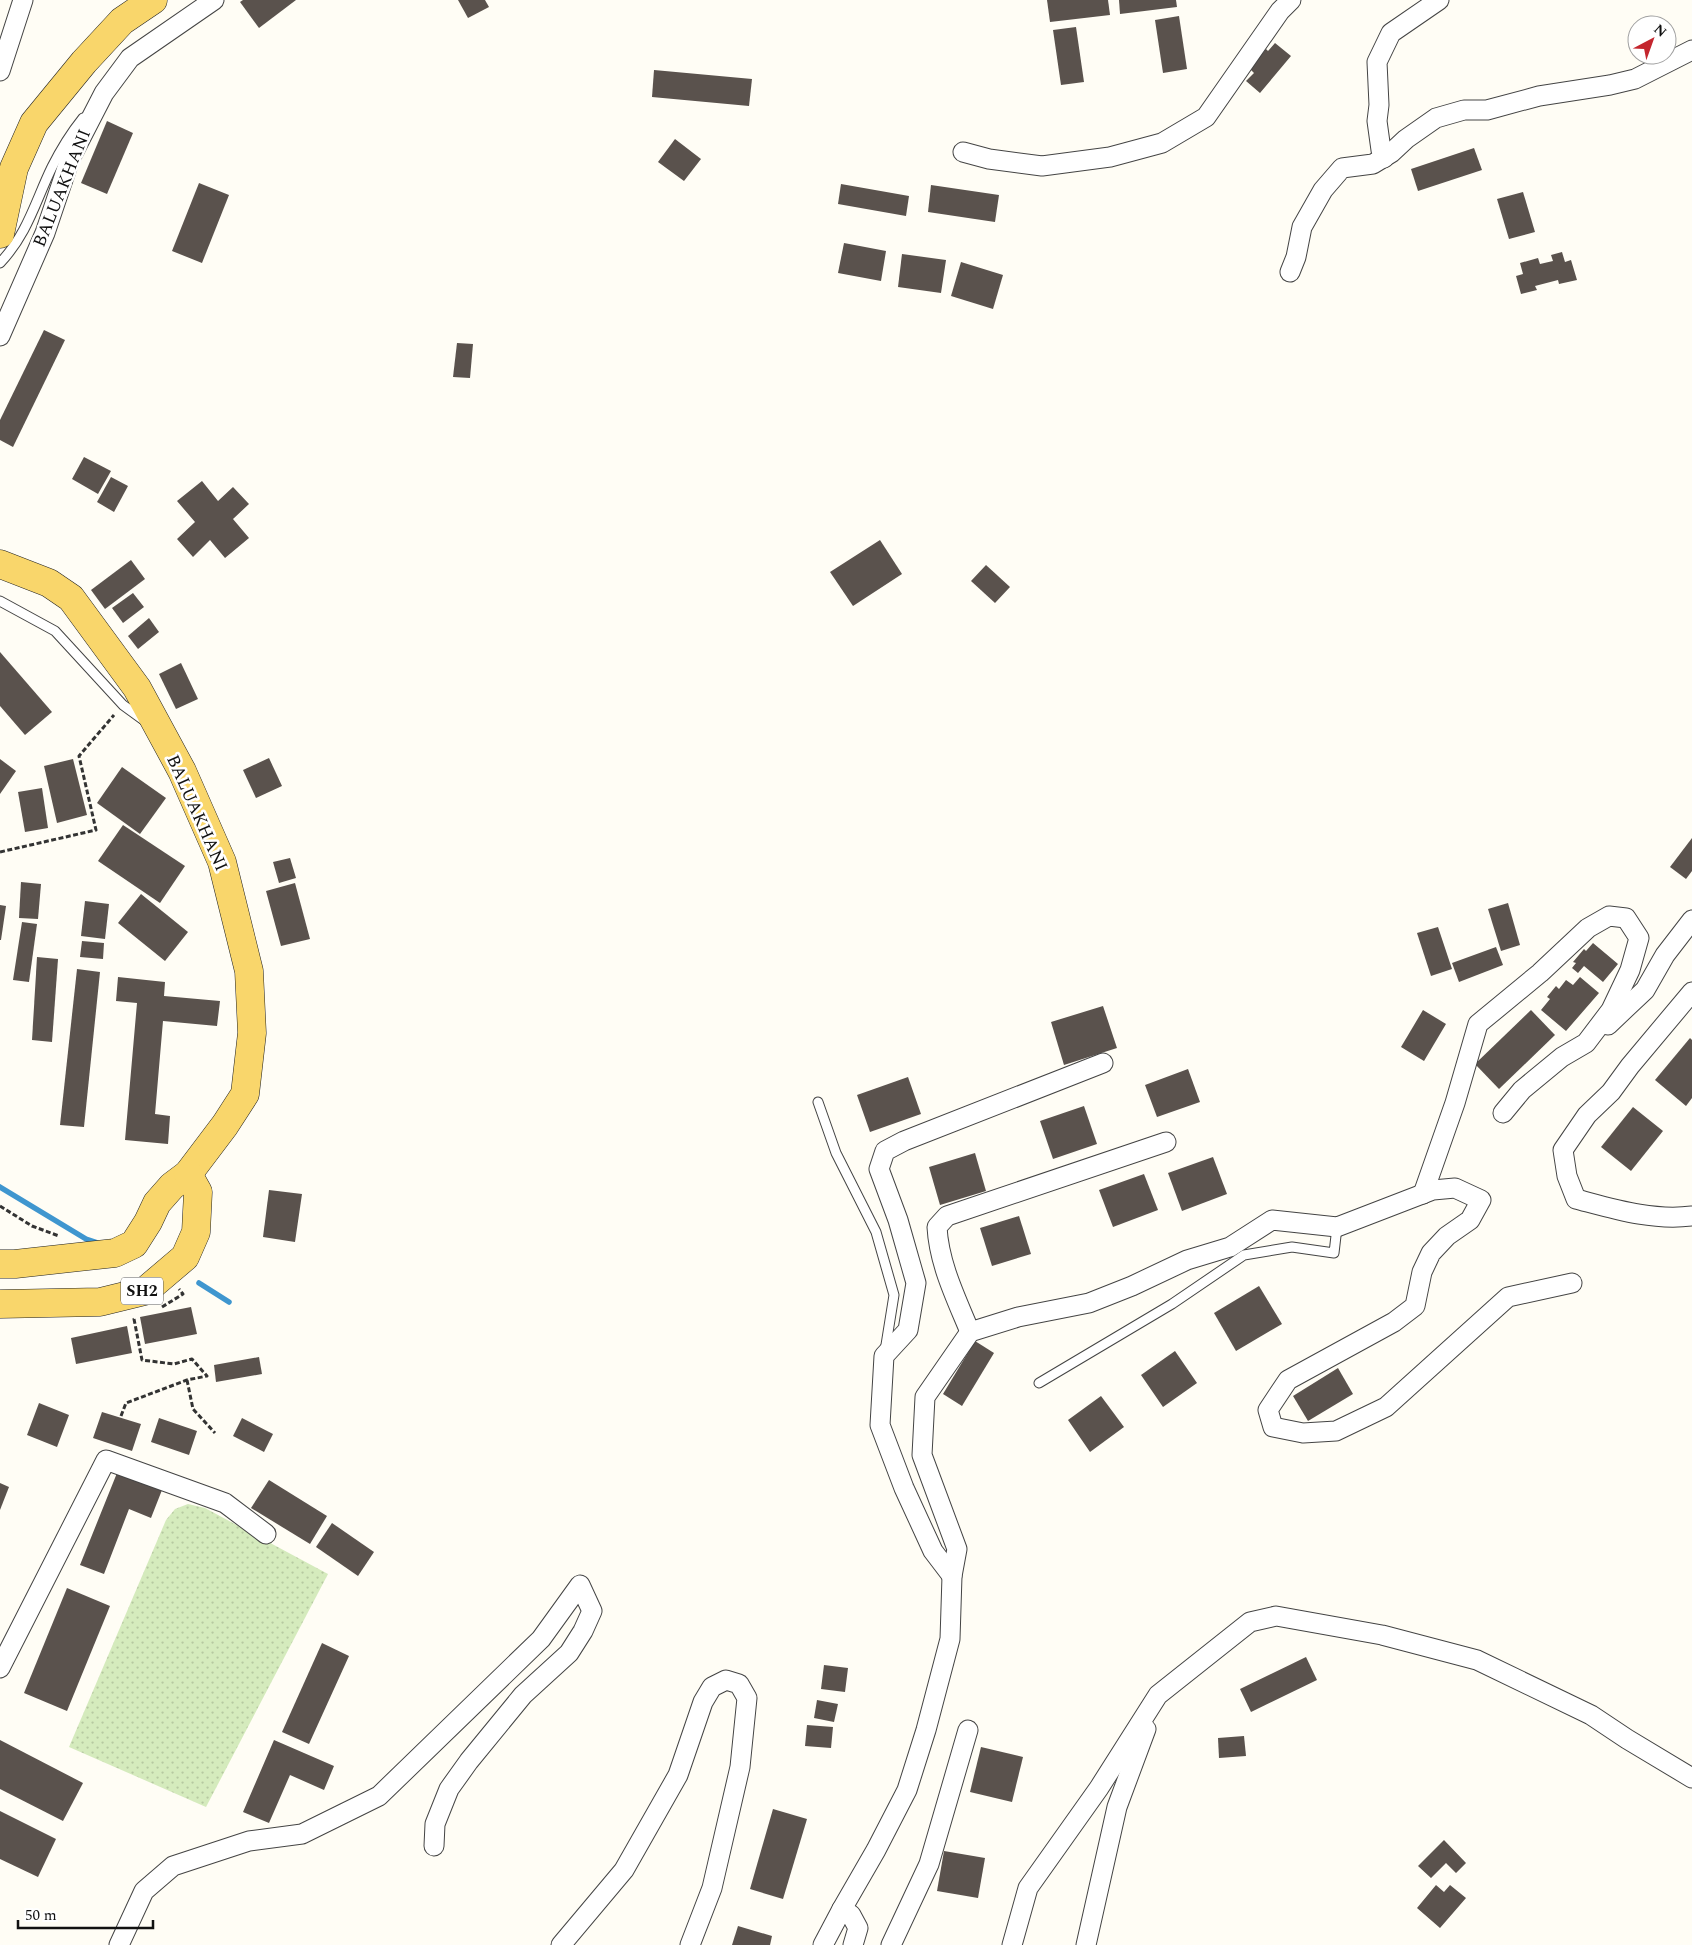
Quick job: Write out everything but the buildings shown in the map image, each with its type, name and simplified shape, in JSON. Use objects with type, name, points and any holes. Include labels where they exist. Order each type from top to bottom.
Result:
[{"type":"main road","points":[[0,234],[14,168],[34,124],[84,62],[122,21],[153,0]]},
{"type":"main road","name":"BALUAKHANI","points":[[0,564],[49,583],[71,598],[136,688],[182,771],[222,862],[249,971],[252,1033],[245,1094],[225,1125],[188,1174],[172,1186],[157,1203],[134,1244],[115,1254],[0,1264]]},
{"type":"main road","name":"SH2","points":[[0,1304],[100,1302],[145,1291],[185,1257],[196,1232],[198,1192],[188,1174]]},
{"type":"street","points":[[0,72],[23,0]]},
{"type":"street","name":"BALUAKHANI","points":[[0,336],[45,233],[70,159],[104,92],[130,58],[214,0]]},
{"type":"street","points":[[963,152],[989,159],[1042,166],[1110,157],[1162,143],[1206,117],[1280,11],[1291,0]]},
{"type":"street","points":[[1384,158],[1377,121],[1379,105],[1377,62],[1391,33],[1440,0]]},
{"type":"street","points":[[1290,272],[1296,257],[1302,227],[1323,190],[1342,168],[1374,164],[1436,118],[1464,110],[1487,110],[1539,96],[1610,85],[1635,79],[1692,50]]},
{"type":"street","points":[[1423,1194],[1455,1103],[1478,1024],[1540,973],[1588,928],[1610,916],[1626,918],[1639,938],[1630,970],[1612,1010],[1586,1043]]},
{"type":"street","points":[[1503,1113],[1522,1090],[1562,1058],[1586,1043],[1615,1020],[1646,990],[1665,955],[1692,920]]},
{"type":"street","points":[[1692,992],[1630,1066],[1611,1092],[1587,1115],[1563,1150],[1567,1176],[1576,1199],[1615,1210],[1654,1217],[1692,1216]]},
{"type":"street","points":[[952,1576],[932,1551],[904,1488],[880,1425],[884,1356],[908,1330],[916,1283],[898,1220],[880,1169],[885,1151],[904,1141],[1103,1063]]},
{"type":"street","points":[[970,1332],[942,1261],[938,1244],[937,1227],[947,1216],[1166,1142]]},
{"type":"street","points":[[823,1945],[907,1790],[926,1730],[950,1639],[952,1576],[957,1549],[922,1455],[925,1397],[970,1332],[1018,1317],[1089,1303],[1132,1286],[1187,1260],[1230,1248],[1272,1220],[1337,1227],[1433,1190],[1455,1188],[1482,1200],[1470,1220],[1447,1236],[1431,1253],[1422,1272],[1415,1306],[1394,1322],[1288,1380],[1268,1410],[1273,1427],[1303,1434],[1336,1430],[1386,1407],[1508,1297],[1572,1283]]},
{"type":"street","points":[[0,1668],[106,1460],[225,1503],[266,1534]]},
{"type":"street","points":[[119,1945],[144,1891],[173,1866],[250,1841],[302,1834],[379,1796],[541,1639],[580,1585],[592,1611],[584,1631],[569,1653],[523,1695],[468,1761],[449,1789],[435,1824],[434,1846]]},
{"type":"street","points":[[1012,1945],[1028,1888],[1099,1788],[1158,1695],[1250,1622],[1276,1616],[1382,1635],[1477,1660],[1591,1714],[1627,1739],[1692,1778]]},
{"type":"street","points":[[561,1945],[624,1870],[678,1776],[703,1702],[712,1687],[726,1680],[739,1684],[747,1698],[740,1766],[712,1888],[690,1945]]},
{"type":"street","points":[[1086,1945],[1117,1807],[1158,1695]]},
{"type":"street","points":[[891,1945],[929,1864],[968,1730]]},
{"type":"street","points":[[842,1909],[851,1915],[858,1928],[853,1945]]},
{"type":"lane","points":[[0,263],[26,229],[52,168],[69,135],[104,92]]},
{"type":"lane","points":[[0,601],[55,631],[123,705],[161,733]]},
{"type":"lane","points":[[818,1102],[836,1154],[876,1232],[894,1295],[884,1356]]},
{"type":"lane","points":[[1039,1384],[1172,1304],[1244,1255],[1292,1247],[1334,1253],[1337,1227]]},
{"type":"path","points":[[0,852],[96,830],[79,756],[123,705]]},
{"type":"path","points":[[0,1206],[32,1226],[65,1239]]},
{"type":"path","points":[[121,1416],[126,1403],[187,1380],[207,1376],[192,1359],[174,1364],[142,1360],[134,1319]]},
{"type":"path","points":[[187,1380],[193,1409],[214,1433]]},
{"type":"green space","points":[[188,1504],[205,1508],[328,1574],[206,1807],[69,1747],[166,1520],[175,1509]]},
{"type":"waterway","points":[[0,1187],[86,1239],[101,1244]]},
{"type":"waterway","points":[[199,1283],[229,1302]]}]
